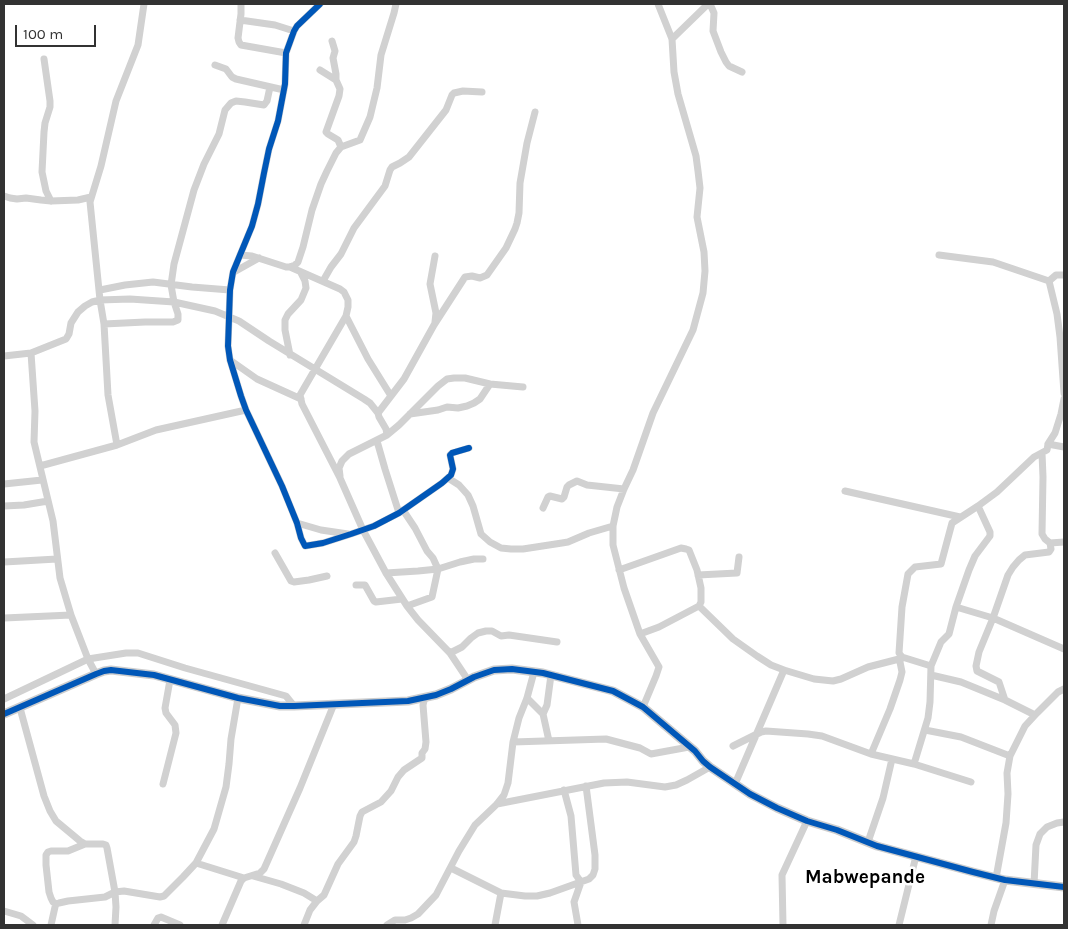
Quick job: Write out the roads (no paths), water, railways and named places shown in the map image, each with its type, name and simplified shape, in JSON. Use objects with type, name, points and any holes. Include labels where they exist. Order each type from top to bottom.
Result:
[{"type":"street","points":[[117,444],[108,388],[104,324],[90,202],[101,166],[116,101],[138,45],[144,4]]},
{"type":"street","points":[[241,4],[238,38],[241,45],[286,53]]},
{"type":"street","points":[[320,4],[300,22],[294,31],[286,53],[286,76],[278,122],[269,149],[252,226],[234,272],[230,290],[228,346],[230,360],[246,410],[282,486],[305,546],[322,543],[362,530],[401,511],[451,475],[453,469],[450,455],[452,453],[469,448]]},
{"type":"street","points":[[290,268],[296,265],[299,259],[321,184],[336,153],[341,147],[360,140],[370,118],[377,88],[381,55],[396,4]]},
{"type":"street","points":[[643,707],[659,667],[640,634],[624,588],[613,545],[613,526],[617,507],[633,470],[653,413],[693,330],[703,293],[705,271],[704,252],[697,217],[700,188],[696,156],[678,94],[674,72],[672,39],[658,4]]},
{"type":"street","points":[[672,39],[709,4],[714,13],[713,31],[721,52],[730,66],[742,72]]},
{"type":"street","points":[[240,20],[275,25],[294,31]]},
{"type":"street","points":[[332,41],[335,51],[333,58],[336,80],[340,92],[326,132],[338,140],[341,147]]},
{"type":"street","points":[[44,59],[50,106],[45,123],[42,172],[46,191],[51,201]]},
{"type":"street","points":[[215,65],[226,69],[232,77],[284,90]]},
{"type":"street","points":[[320,70],[336,80]]},
{"type":"street","points":[[104,324],[120,322],[176,322],[178,320],[171,285],[174,264],[194,190],[219,134],[225,110],[231,103],[236,102],[264,105],[267,101],[270,87]]},
{"type":"street","points":[[323,281],[341,254],[354,228],[385,186],[392,167],[408,157],[446,110],[452,95],[463,91],[482,92]]},
{"type":"street","points":[[378,413],[404,379],[434,324],[465,277],[480,278],[487,275],[498,260],[515,229],[522,166],[535,112]]},
{"type":"street","points":[[4,196],[17,199],[26,198],[51,201],[78,200],[91,197]]},
{"type":"street","points":[[240,255],[252,256],[290,268],[323,281],[344,292],[346,295],[348,307],[346,316],[300,395],[305,411],[340,478],[362,530],[386,573],[407,606],[450,653],[468,680]]},
{"type":"street","points":[[939,255],[993,262],[1048,281]]},
{"type":"street","points":[[434,324],[436,313],[430,284],[435,256]]},
{"type":"street","points":[[234,272],[259,258]]},
{"type":"street","points":[[290,355],[284,325],[286,316],[301,300],[306,288],[301,273]]},
{"type":"street","points":[[1048,281],[1056,276],[1064,275]]},
{"type":"street","points":[[1048,281],[1057,314],[1063,362],[1064,393]]},
{"type":"street","points":[[100,290],[153,282],[230,290]]},
{"type":"street","points":[[4,356],[30,353],[66,340],[71,323],[78,312],[92,302],[130,299],[174,302],[229,316],[247,325],[269,342],[370,403],[378,413],[387,435]]},
{"type":"street","points":[[346,316],[368,359],[391,396]]},
{"type":"street","points":[[30,353],[35,412],[34,442],[54,530],[60,578],[71,616],[96,674]]},
{"type":"street","points":[[230,360],[257,379],[301,398]]},
{"type":"street","points":[[340,478],[339,468],[342,461],[354,451],[387,435],[438,386],[447,380],[465,378],[490,384],[524,388]]},
{"type":"street","points":[[410,414],[447,407],[460,408],[474,404],[485,393],[490,384]]},
{"type":"street","points":[[871,754],[890,710],[902,672],[898,649],[902,607],[909,572],[915,567],[940,565],[952,523],[1008,483],[1034,457],[1047,450],[1048,444],[1055,433],[1064,399]]},
{"type":"street","points":[[40,466],[117,444],[156,430],[246,410]]},
{"type":"street","points":[[377,441],[385,470],[401,511],[415,528],[438,569],[432,597],[407,606]]},
{"type":"street","points":[[1048,444],[1064,447]]},
{"type":"street","points":[[1042,453],[1042,534],[1050,543],[1064,542]]},
{"type":"street","points":[[448,478],[459,485],[468,495],[481,534],[501,548],[523,549],[562,543],[613,526]]},
{"type":"street","points":[[4,484],[42,480]]},
{"type":"street","points":[[544,508],[548,496],[562,499],[569,484],[577,481],[588,485],[624,489]]},
{"type":"street","points":[[845,491],[960,518]]},
{"type":"street","points":[[4,506],[48,501]]},
{"type":"street","points":[[914,764],[928,718],[932,666],[941,642],[949,634],[956,607],[975,556],[990,536],[978,506]]},
{"type":"street","points":[[296,523],[321,530],[350,534]]},
{"type":"street","points":[[1005,700],[999,682],[977,671],[978,652],[993,618],[1008,575],[1016,563],[1025,555],[1049,552],[1051,548],[1050,543]]},
{"type":"street","points":[[620,570],[681,548],[689,550],[698,575],[701,588],[701,602],[699,606],[659,627],[640,634]]},
{"type":"street","points":[[274,553],[292,581],[327,576]]},
{"type":"street","points":[[698,575],[737,573],[739,556]]},
{"type":"street","points":[[4,562],[57,559]]},
{"type":"street","points":[[386,573],[438,569],[460,562],[483,559]]},
{"type":"street","points":[[356,585],[365,586],[376,602],[402,599]]},
{"type":"street","points":[[699,606],[733,639],[757,656],[784,670],[814,679],[833,681],[868,667],[900,658],[932,666]]},
{"type":"street","points":[[956,607],[993,618],[1064,649]]},
{"type":"street","points":[[4,618],[71,616]]},
{"type":"street","points":[[450,653],[462,647],[478,633],[486,631],[492,631],[501,636],[509,635],[557,642]]},
{"type":"street","points":[[4,699],[88,659],[138,653],[286,696],[294,706]]},
{"type":"street","points":[[4,714],[96,674],[111,670],[139,673],[238,698],[280,706],[408,701],[443,692],[483,673],[494,670],[512,669],[551,674],[613,691],[643,707],[694,750],[702,761],[710,767],[750,794],[807,821],[837,830],[877,846],[1000,879],[1064,887]]},
{"type":"street","points":[[735,784],[784,670]]},
{"type":"street","points":[[387,925],[395,920],[407,923],[436,895],[475,825],[504,795],[508,783],[513,742],[534,672]]},
{"type":"street","points":[[542,714],[547,705],[551,674]]},
{"type":"street","points":[[931,675],[961,682],[1035,714]]},
{"type":"street","points":[[163,784],[176,734],[174,725],[165,708],[170,680]]},
{"type":"street","points":[[991,925],[1000,879],[1008,796],[1007,773],[1010,756],[1025,726],[1058,692],[1064,690]]},
{"type":"street","points":[[56,904],[105,897],[115,892],[124,891],[160,897],[164,896],[184,877],[203,852],[214,829],[226,787],[231,738],[238,698]]},
{"type":"street","points":[[304,925],[310,910],[324,895],[338,864],[354,842],[362,812],[381,802],[404,770],[422,758],[426,742],[423,705],[425,698]]},
{"type":"street","points":[[527,698],[542,714],[549,741]]},
{"type":"street","points":[[196,862],[244,878],[260,873],[264,869],[300,788],[334,704]]},
{"type":"street","points":[[20,708],[44,796],[50,810],[56,821],[80,842],[85,844]]},
{"type":"street","points":[[925,730],[961,737],[1010,756]]},
{"type":"street","points":[[733,746],[766,731],[822,736],[871,754],[914,764],[971,782]]},
{"type":"street","points":[[513,742],[606,739],[640,748],[651,754],[689,747]]},
{"type":"street","points":[[868,842],[883,798],[892,759]]},
{"type":"street","points":[[497,804],[604,783],[627,782],[665,787],[676,785],[710,767]]},
{"type":"street","points":[[451,868],[501,893],[525,896],[537,896],[589,879],[593,875],[595,868],[595,855],[586,786]]},
{"type":"street","points":[[564,790],[571,816],[576,875],[581,882]]},
{"type":"street","points":[[783,925],[782,875],[807,821]]},
{"type":"street","points":[[1034,884],[1036,845],[1040,834],[1047,828],[1064,822]]},
{"type":"street","points":[[56,904],[49,892],[46,854],[51,851],[68,851],[85,844],[106,845],[115,892],[115,925]]},
{"type":"street","points":[[899,925],[916,856]]},
{"type":"street","points":[[253,876],[282,884],[304,893],[317,901]]},
{"type":"street","points":[[222,925],[244,878]]},
{"type":"street","points":[[578,925],[574,902],[581,882]]},
{"type":"street","points":[[495,925],[501,893]]},
{"type":"street","points":[[52,925],[56,904]]},
{"type":"street","points":[[4,910],[21,916],[33,925]]},
{"type":"street","points":[[154,925],[158,918],[161,917],[180,925]]},
{"type":"district","name":"Mabwepande","points":[[865,878]]}]
